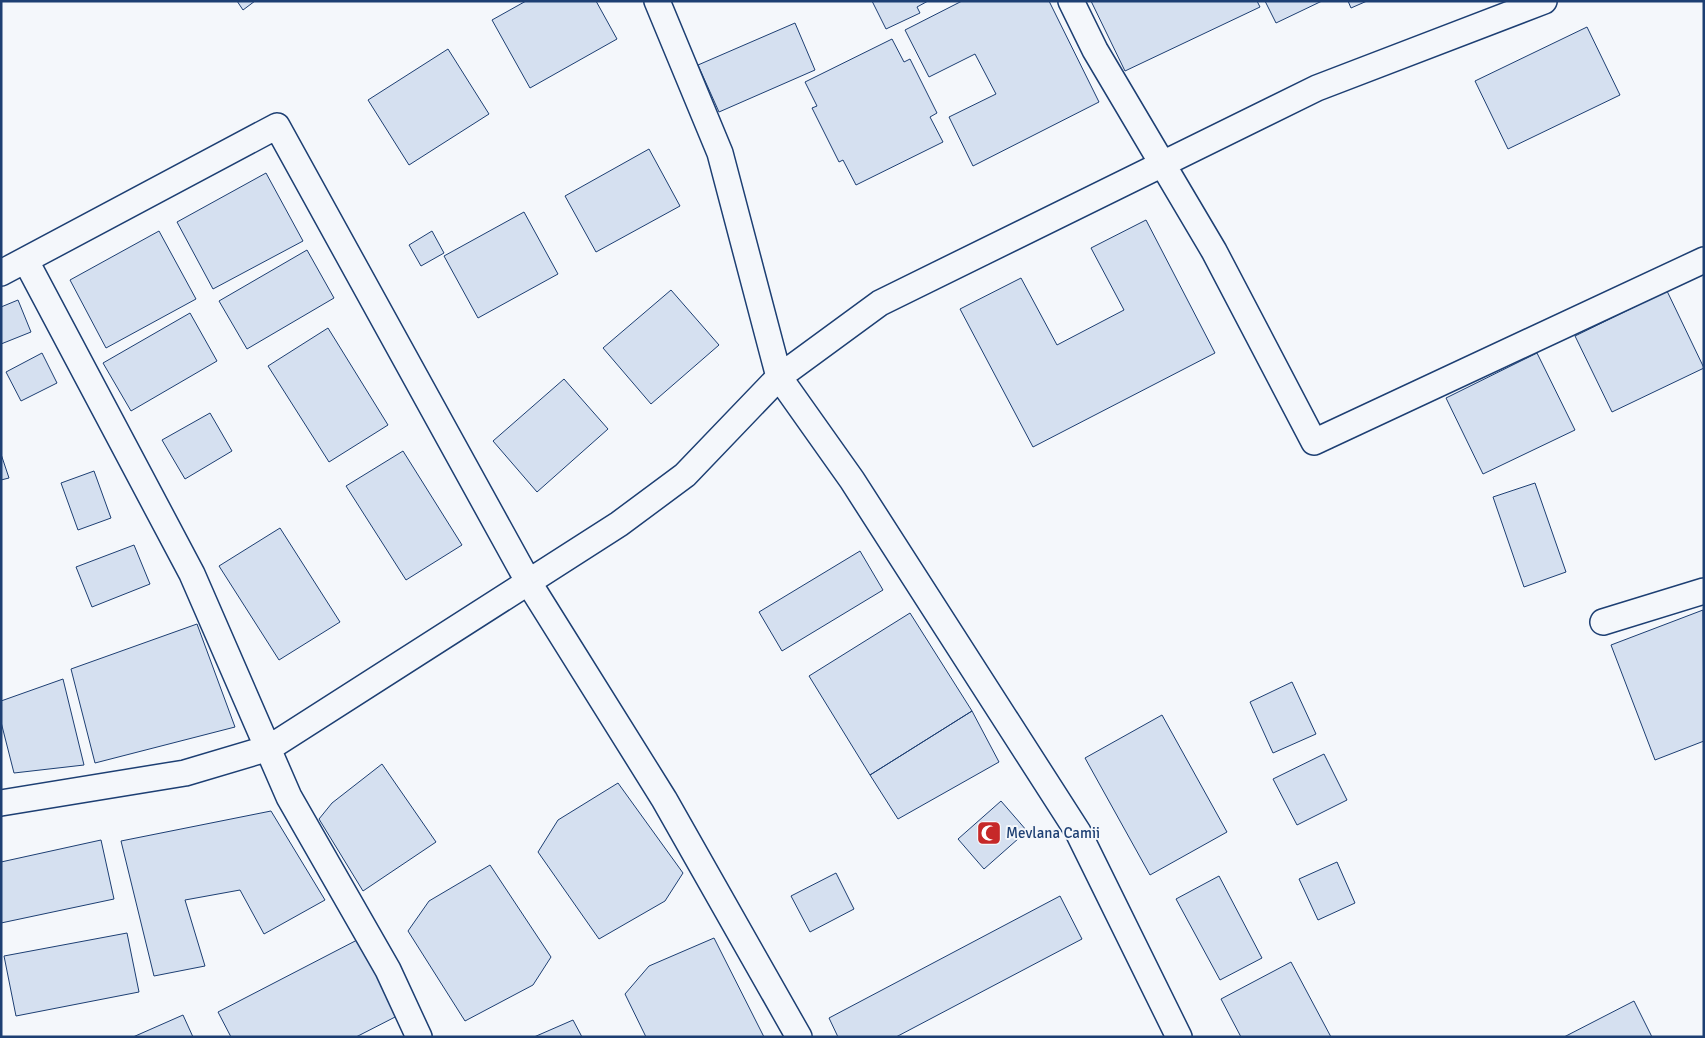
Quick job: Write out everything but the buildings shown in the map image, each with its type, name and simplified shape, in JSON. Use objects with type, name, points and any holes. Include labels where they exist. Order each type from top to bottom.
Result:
[{"type":"street","points":[[657,1],[720,153],[779,377],[852,480],[1078,832],[1179,1037]]},
{"type":"street","points":[[1072,1],[1095,50],[1214,251],[1314,442],[1704,260]]},
{"type":"street","points":[[1,803],[185,773],[269,748],[619,524],[685,475],[779,377],[880,303],[1317,88],[1544,1]]},
{"type":"street","points":[[1,273],[277,126],[529,583],[664,799],[799,1037]]},
{"type":"street","points":[[26,261],[192,574],[290,797],[388,970],[419,1037]]},
{"type":"street","points":[[1603,622],[1704,591]]},
{"type":"place","name":"Mevlana Camii","points":[[989,833]]}]
